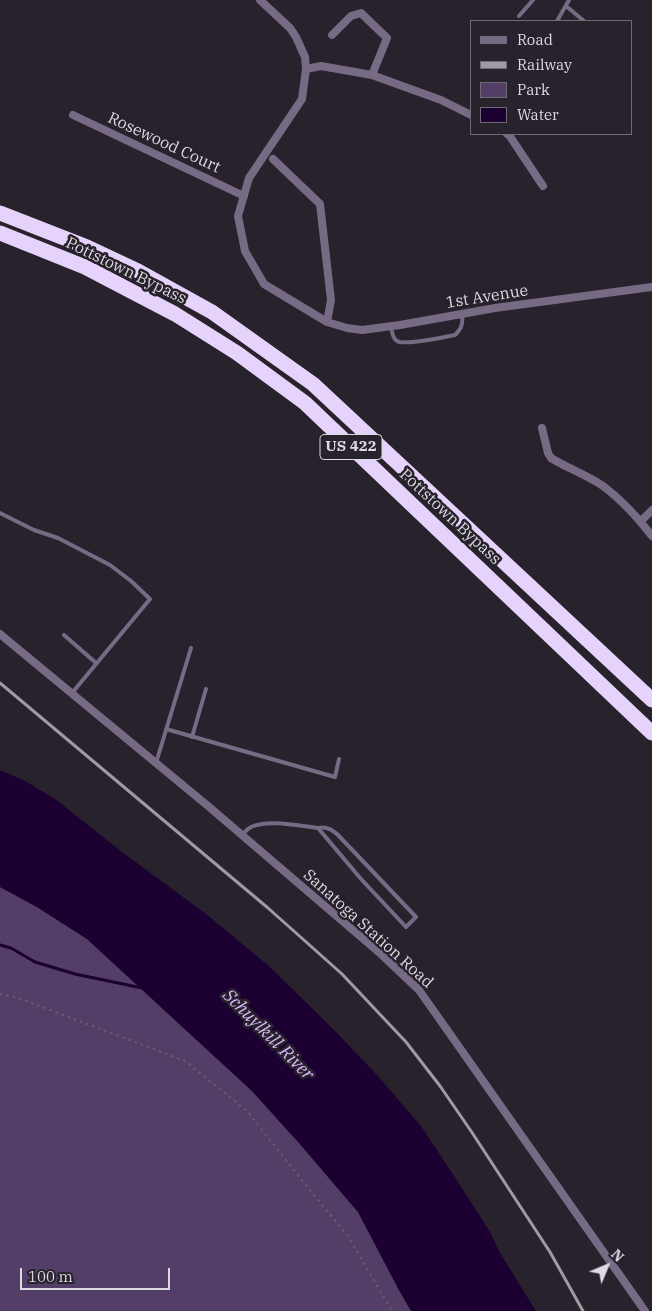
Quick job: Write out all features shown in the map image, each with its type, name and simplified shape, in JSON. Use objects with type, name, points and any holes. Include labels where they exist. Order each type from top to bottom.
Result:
[{"type":"highway","name":"Pottstown Bypass","points":[[0,213],[87,247],[138,271],[212,312],[314,384],[652,700]]},
{"type":"highway","name":"Pottstown Bypass","points":[[0,233],[85,267],[175,314],[237,353],[305,402],[652,733]]},
{"type":"street","points":[[260,0],[290,28],[305,57],[306,69],[321,66],[372,76],[441,100],[470,114]]},
{"type":"street","points":[[332,35],[351,16],[361,13],[387,38],[372,76]]},
{"type":"street","name":"1st Avenue","points":[[306,69],[302,99],[249,178],[238,216],[245,251],[264,284],[327,322],[362,330],[495,308],[652,287]]},
{"type":"street","name":"Rosewood Court","points":[[73,115],[244,196]]},
{"type":"street","points":[[509,135],[543,186]]},
{"type":"street","points":[[273,159],[320,204],[331,300],[327,322]]},
{"type":"street","points":[[542,428],[551,458],[602,486],[624,504],[641,521],[652,536]]},
{"type":"street","points":[[641,521],[652,510]]},
{"type":"street","name":"Sanatoga Station Road","points":[[0,634],[242,835],[381,954],[419,990],[645,1311]]},
{"type":"lane","points":[[519,16],[533,0]]},
{"type":"lane","points":[[559,20],[569,0]]},
{"type":"lane","points":[[566,6],[583,20]]},
{"type":"lane","points":[[391,326],[392,336],[396,340],[406,343],[455,335],[463,324],[462,314]]},
{"type":"lane","points":[[0,513],[34,530],[58,538],[110,565],[150,599],[72,693]]},
{"type":"lane","points":[[64,636],[96,663]]},
{"type":"lane","points":[[156,762],[191,648]]},
{"type":"lane","points":[[192,737],[206,688]]},
{"type":"lane","points":[[166,730],[335,777],[339,759]]},
{"type":"lane","points":[[242,835],[248,828],[257,825],[273,824],[327,828],[338,835],[416,917],[406,927],[361,879],[318,828]]},
{"type":"path","points":[[0,994],[16,997],[185,1061],[247,1111],[308,1189],[348,1236],[392,1311]]},
{"type":"green space","points":[[0,887],[37,907],[87,939],[252,1091],[358,1212],[411,1311],[0,1311]]},
{"type":"water","name":"Schuylkill River","points":[[0,770],[25,781],[55,799],[122,852],[206,914],[270,967],[334,1030],[377,1075],[421,1126],[490,1232],[500,1253],[536,1311],[411,1311],[358,1212],[252,1091],[87,939],[37,907],[0,887]]},
{"type":"waterway","points":[[0,945],[11,948],[35,962],[75,974],[142,988]]},
{"type":"railway","points":[[0,683],[268,908],[342,974],[406,1042],[440,1086],[471,1131],[550,1252],[583,1311]]}]
